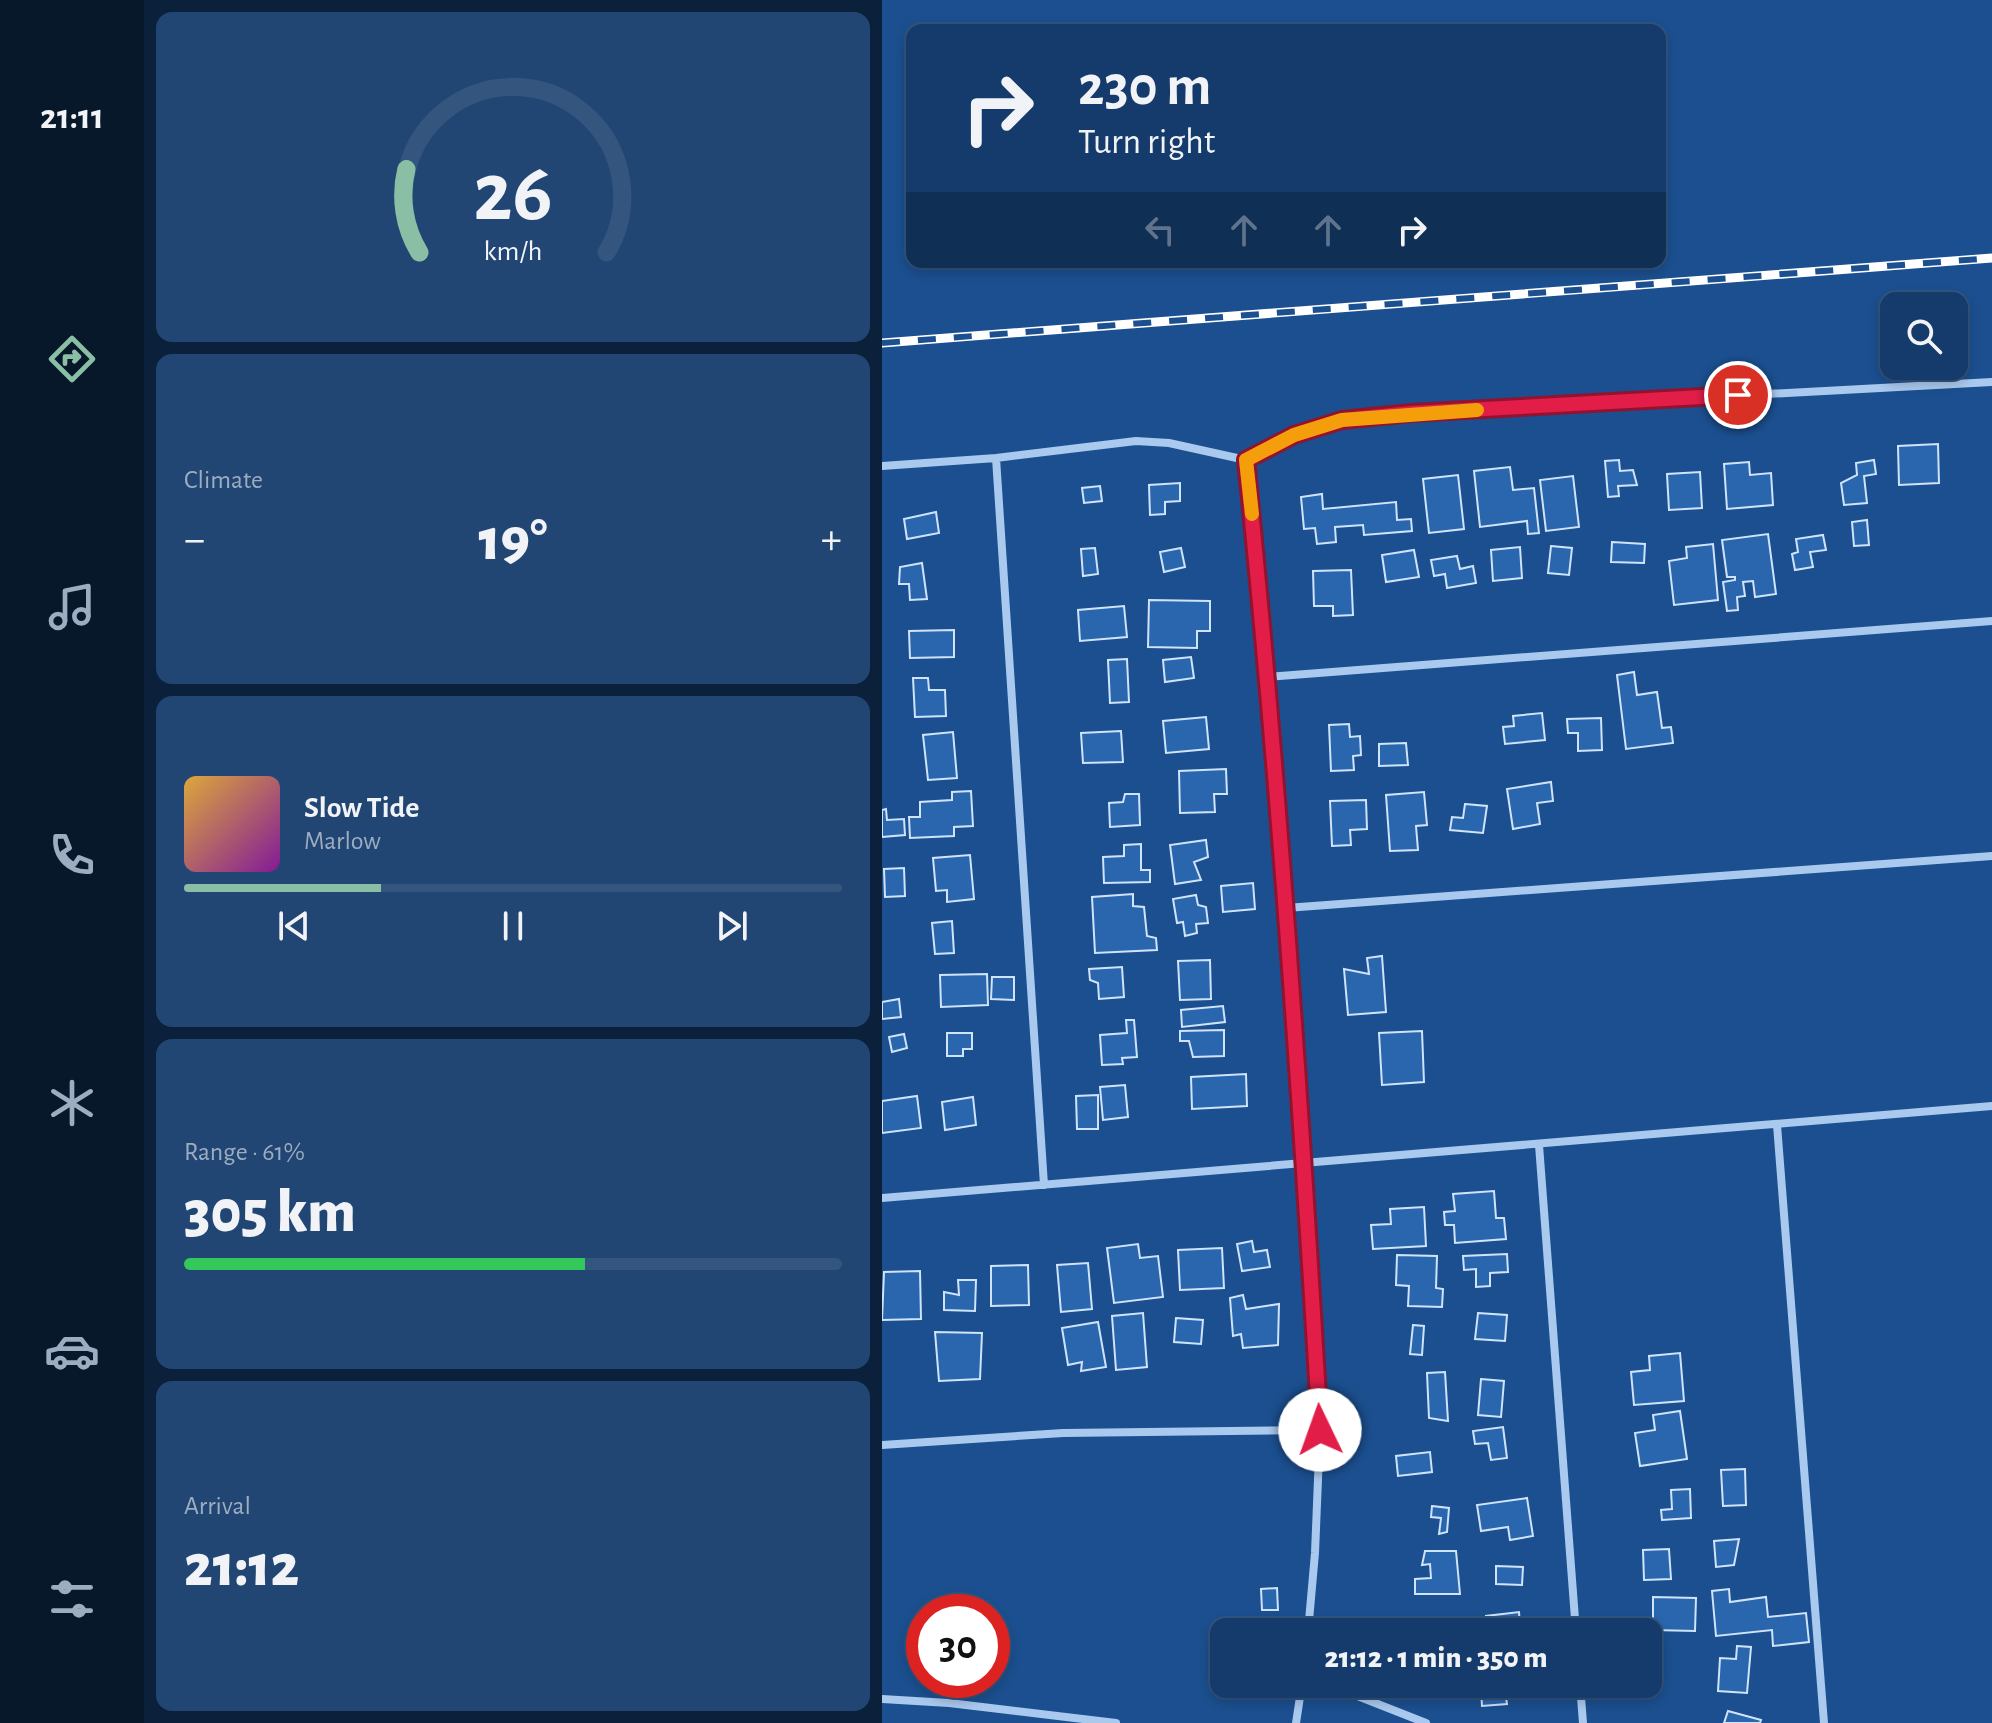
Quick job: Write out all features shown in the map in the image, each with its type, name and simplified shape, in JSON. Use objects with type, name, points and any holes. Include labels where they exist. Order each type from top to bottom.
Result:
[{"type":"street","points":[[882,466],[996,458],[1136,441],[1169,443],[1246,460],[1294,435],[1342,420],[1427,412],[1992,382]]},
{"type":"street","points":[[996,458],[1044,1185]]},
{"type":"street","points":[[1246,460],[1268,677],[1286,908],[1320,1430],[1309,1618]]},
{"type":"street","points":[[1268,677],[1992,621]]},
{"type":"street","points":[[1286,908],[1992,856]]},
{"type":"street","points":[[882,1198],[1992,1106]]},
{"type":"street","points":[[1777,1125],[1824,1723]]},
{"type":"street","points":[[1539,1145],[1575,1618]]},
{"type":"street","points":[[882,1445],[1063,1433],[1320,1430]]},
{"type":"street","points":[[1296,1723],[1300,1698]]},
{"type":"street","points":[[1363,1698],[1426,1723]]},
{"type":"street","points":[[1581,1698],[1583,1723]]},
{"type":"street","points":[[882,1699],[949,1703],[1116,1723]]},
{"type":"building","points":[[1938,444],[1939,483],[1899,485],[1898,446]]},
{"type":"building","points":[[1619,460],[1620,471],[1633,470],[1637,485],[1618,486],[1619,496],[1608,497],[1605,461]]},
{"type":"building","points":[[1874,460],[1876,474],[1864,476],[1867,503],[1844,505],[1841,483],[1857,475],[1856,463]]},
{"type":"building","points":[[1749,462],[1750,475],[1771,473],[1773,505],[1727,509],[1724,464]]},
{"type":"building","points":[[1510,467],[1513,490],[1534,488],[1539,533],[1528,534],[1527,521],[1480,527],[1474,471]]},
{"type":"building","points":[[1700,472],[1702,508],[1669,510],[1667,474]]},
{"type":"building","points":[[1458,475],[1464,529],[1429,533],[1423,479]]},
{"type":"building","points":[[1573,476],[1579,527],[1546,531],[1540,480]]},
{"type":"building","points":[[1180,483],[1180,501],[1165,502],[1165,514],[1150,515],[1149,485]]},
{"type":"building","points":[[1100,486],[1102,501],[1084,503],[1082,488]]},
{"type":"building","points":[[1322,494],[1323,509],[1396,502],[1397,520],[1411,519],[1412,531],[1364,535],[1363,525],[1335,527],[1336,542],[1317,544],[1315,528],[1304,529],[1301,497]]},
{"type":"building","points":[[936,512],[939,533],[907,539],[904,519]]},
{"type":"building","points":[[1867,520],[1869,545],[1854,546],[1852,522]]},
{"type":"building","points":[[1768,534],[1776,594],[1755,597],[1753,581],[1743,582],[1745,596],[1737,597],[1738,610],[1727,611],[1723,582],[1735,580],[1735,577],[1727,577],[1722,540]]},
{"type":"building","points":[[1823,535],[1826,550],[1810,552],[1813,567],[1795,570],[1792,554],[1798,552],[1796,539]]},
{"type":"building","points":[[1612,542],[1645,544],[1644,563],[1611,562]]},
{"type":"building","points":[[1713,544],[1718,600],[1674,605],[1669,561],[1687,558],[1686,547]]},
{"type":"building","points":[[1551,546],[1572,548],[1569,575],[1548,573]]},
{"type":"building","points":[[1520,547],[1522,578],[1493,581],[1491,550]]},
{"type":"building","points":[[1095,548],[1098,574],[1083,576],[1081,549]]},
{"type":"building","points":[[1181,548],[1185,567],[1164,572],[1160,552]]},
{"type":"building","points":[[1414,550],[1419,577],[1386,582],[1382,555]]},
{"type":"building","points":[[1457,556],[1460,569],[1473,566],[1476,583],[1447,588],[1445,574],[1434,576],[1431,560]]},
{"type":"building","points":[[922,563],[927,599],[910,600],[909,584],[899,584],[900,567]]},
{"type":"building","points":[[1351,570],[1353,615],[1333,616],[1333,606],[1314,606],[1313,571]]},
{"type":"building","points":[[1149,600],[1210,601],[1210,631],[1197,631],[1197,648],[1148,647]]},
{"type":"building","points":[[1124,606],[1127,637],[1080,641],[1078,610]]},
{"type":"building","points":[[954,630],[954,657],[910,658],[909,631]]},
{"type":"building","points":[[1191,657],[1194,678],[1165,682],[1163,660]]},
{"type":"building","points":[[1127,659],[1129,702],[1110,703],[1108,660]]},
{"type":"building","points":[[1634,672],[1637,695],[1657,692],[1662,728],[1671,727],[1673,743],[1626,749],[1617,675]]},
{"type":"building","points":[[913,678],[928,678],[929,690],[945,690],[946,716],[915,717]]},
{"type":"building","points":[[1542,713],[1545,740],[1505,744],[1503,727],[1514,726],[1513,716]]},
{"type":"building","points":[[1206,717],[1209,749],[1166,753],[1163,721]]},
{"type":"building","points":[[1601,718],[1602,750],[1578,751],[1578,733],[1568,733],[1567,719]]},
{"type":"building","points":[[1349,724],[1350,737],[1360,736],[1361,755],[1353,756],[1354,770],[1331,771],[1329,725]]},
{"type":"building","points":[[1121,731],[1123,762],[1083,763],[1081,733]]},
{"type":"building","points":[[953,732],[957,778],[928,780],[923,735]]},
{"type":"building","points":[[1406,743],[1408,765],[1379,766],[1379,744]]},
{"type":"building","points":[[1226,769],[1227,794],[1214,794],[1215,812],[1180,813],[1179,771]]},
{"type":"building","points":[[1551,782],[1553,801],[1537,803],[1540,824],[1513,829],[1507,789]]},
{"type":"building","points":[[971,791],[973,826],[954,827],[954,836],[910,838],[909,817],[920,817],[920,802],[952,800],[952,792]]},
{"type":"building","points":[[1424,792],[1427,825],[1416,826],[1418,850],[1390,851],[1386,795]]},
{"type":"building","points":[[1125,794],[1139,794],[1140,825],[1110,827],[1109,803],[1123,802]]},
{"type":"building","points":[[1366,800],[1367,829],[1350,830],[1351,845],[1332,846],[1330,801]]},
{"type":"building","points":[[1465,804],[1487,806],[1483,833],[1450,830],[1452,817],[1463,818]]},
{"type":"building","points":[[886,809],[887,820],[904,819],[905,835],[882,837],[882,810]]},
{"type":"building","points":[[1206,840],[1208,857],[1194,862],[1201,880],[1175,884],[1170,845]]},
{"type":"building","points":[[1141,844],[1141,870],[1150,870],[1150,882],[1104,883],[1103,857],[1124,856],[1124,845]]},
{"type":"building","points":[[970,855],[974,899],[947,902],[947,890],[936,891],[933,858]]},
{"type":"building","points":[[904,868],[905,896],[885,897],[884,869]]},
{"type":"building","points":[[1253,883],[1255,909],[1223,912],[1221,886]]},
{"type":"building","points":[[1133,894],[1133,906],[1144,907],[1147,936],[1156,938],[1157,950],[1095,953],[1092,897]]},
{"type":"building","points":[[1196,895],[1198,905],[1206,907],[1208,923],[1196,924],[1197,933],[1185,936],[1183,922],[1177,923],[1173,899]]},
{"type":"building","points":[[952,921],[954,953],[935,954],[932,923]]},
{"type":"building","points":[[1382,956],[1386,1012],[1348,1015],[1344,969],[1369,974],[1367,958]]},
{"type":"building","points":[[1210,960],[1211,999],[1180,1000],[1178,961]]},
{"type":"building","points":[[1122,967],[1124,997],[1099,999],[1098,983],[1090,980],[1089,969]]},
{"type":"building","points":[[987,974],[988,1005],[941,1007],[940,975]]},
{"type":"building","points":[[992,977],[1014,977],[1014,1000],[991,999]]},
{"type":"building","points":[[899,999],[901,1017],[882,1019],[882,1002]]},
{"type":"building","points":[[1223,1006],[1225,1022],[1182,1027],[1181,1010]]},
{"type":"building","points":[[1126,1020],[1134,1020],[1137,1057],[1122,1058],[1123,1064],[1102,1065],[1100,1035],[1127,1033]]},
{"type":"building","points":[[1224,1030],[1224,1056],[1193,1057],[1189,1041],[1180,1041],[1180,1031]]},
{"type":"building","points":[[1422,1031],[1424,1082],[1382,1085],[1379,1033]]},
{"type":"building","points":[[947,1033],[972,1033],[972,1049],[963,1049],[963,1056],[947,1056]]},
{"type":"building","points":[[904,1034],[907,1048],[892,1052],[889,1037]]},
{"type":"building","points":[[1246,1074],[1247,1106],[1192,1109],[1191,1077]]},
{"type":"building","points":[[1125,1085],[1128,1117],[1103,1120],[1100,1087]]},
{"type":"building","points":[[1098,1095],[1098,1129],[1077,1129],[1076,1096]]},
{"type":"building","points":[[917,1096],[921,1128],[882,1133],[882,1101]]},
{"type":"building","points":[[973,1097],[976,1125],[945,1130],[942,1102]]},
{"type":"building","points":[[1494,1191],[1496,1218],[1504,1218],[1506,1239],[1455,1243],[1454,1225],[1445,1225],[1444,1212],[1455,1211],[1453,1194]]},
{"type":"building","points":[[1424,1207],[1426,1246],[1373,1249],[1371,1225],[1391,1224],[1390,1209]]},
{"type":"building","points":[[1252,1241],[1254,1252],[1267,1250],[1270,1267],[1242,1271],[1237,1244]]},
{"type":"building","points":[[1138,1244],[1140,1258],[1158,1256],[1163,1297],[1114,1303],[1107,1248]]},
{"type":"building","points":[[1222,1248],[1224,1288],[1180,1290],[1178,1250]]},
{"type":"building","points":[[1507,1254],[1508,1272],[1490,1273],[1490,1286],[1476,1287],[1476,1269],[1464,1270],[1463,1256]]},
{"type":"building","points":[[1397,1255],[1437,1256],[1436,1288],[1443,1289],[1442,1307],[1408,1306],[1409,1286],[1396,1285]]},
{"type":"building","points":[[1088,1263],[1092,1309],[1061,1312],[1057,1265]]},
{"type":"building","points":[[1028,1265],[1029,1305],[991,1306],[991,1266]]},
{"type":"building","points":[[920,1271],[921,1319],[882,1320],[884,1272]]},
{"type":"building","points":[[958,1280],[976,1280],[975,1311],[944,1310],[944,1292],[959,1295]]},
{"type":"building","points":[[1243,1295],[1246,1309],[1279,1304],[1278,1345],[1243,1348],[1241,1334],[1233,1336],[1230,1298]]},
{"type":"building","points":[[1143,1313],[1147,1367],[1116,1370],[1112,1316]]},
{"type":"building","points":[[1478,1313],[1507,1315],[1505,1341],[1475,1339]]},
{"type":"building","points":[[1176,1318],[1203,1320],[1201,1344],[1174,1342]]},
{"type":"building","points":[[1098,1322],[1106,1367],[1081,1371],[1082,1362],[1068,1365],[1062,1328]]},
{"type":"building","points":[[1413,1325],[1424,1326],[1422,1355],[1410,1354]]},
{"type":"building","points":[[935,1332],[982,1333],[980,1379],[939,1381]]},
{"type":"building","points":[[1680,1353],[1684,1401],[1634,1405],[1631,1372],[1650,1370],[1649,1356]]},
{"type":"building","points":[[1445,1372],[1448,1421],[1429,1418],[1427,1373]]},
{"type":"building","points":[[1481,1379],[1504,1381],[1501,1417],[1478,1415]]},
{"type":"building","points":[[1680,1411],[1687,1459],[1640,1466],[1635,1433],[1655,1430],[1653,1415]]},
{"type":"building","points":[[1503,1427],[1507,1458],[1491,1460],[1488,1443],[1475,1444],[1473,1431]]},
{"type":"building","points":[[1430,1452],[1432,1472],[1398,1476],[1396,1456]]},
{"type":"building","points":[[1745,1469],[1746,1505],[1723,1506],[1721,1470]]},
{"type":"building","points":[[1690,1489],[1691,1518],[1662,1520],[1661,1510],[1672,1509],[1671,1490]]},
{"type":"building","points":[[1527,1498],[1533,1536],[1510,1540],[1508,1527],[1481,1531],[1477,1505]]},
{"type":"building","points":[[1432,1506],[1449,1508],[1447,1532],[1439,1534],[1441,1518],[1431,1517]]},
{"type":"building","points":[[1739,1539],[1734,1565],[1716,1567],[1714,1541]]},
{"type":"building","points":[[1669,1549],[1671,1579],[1644,1580],[1643,1550]]},
{"type":"building","points":[[1425,1551],[1456,1551],[1460,1594],[1415,1594],[1415,1579],[1431,1578],[1430,1564],[1422,1565]]},
{"type":"building","points":[[1496,1566],[1523,1567],[1522,1585],[1496,1584]]},
{"type":"building","points":[[1277,1588],[1278,1610],[1262,1610],[1261,1589]]},
{"type":"building","points":[[1729,1589],[1730,1602],[1766,1597],[1768,1617],[1806,1613],[1809,1642],[1773,1646],[1772,1630],[1716,1636],[1712,1591]]},
{"type":"building","points":[[1653,1597],[1696,1598],[1695,1631],[1662,1630],[1662,1618],[1653,1618]]},
{"type":"building","points":[[1519,1612],[1519,1618],[1486,1618]]},
{"type":"building","points":[[1737,1646],[1751,1647],[1747,1693],[1718,1691],[1720,1658],[1736,1659]]},
{"type":"building","points":[[1482,1698],[1506,1698],[1507,1704],[1482,1706]]},
{"type":"building","points":[[1728,1711],[1761,1720],[1760,1723],[1724,1723]]},
{"type":"railway","points":[[882,343],[1992,258]]},
{"type":"slow traffic","points":[[1252,514],[1246,460],[1294,435],[1342,420],[1477,410]]},
{"type":"route","points":[[1320,1430],[1286,908],[1268,677],[1246,460],[1294,435],[1342,420],[1411,413],[1738,395]]}]
